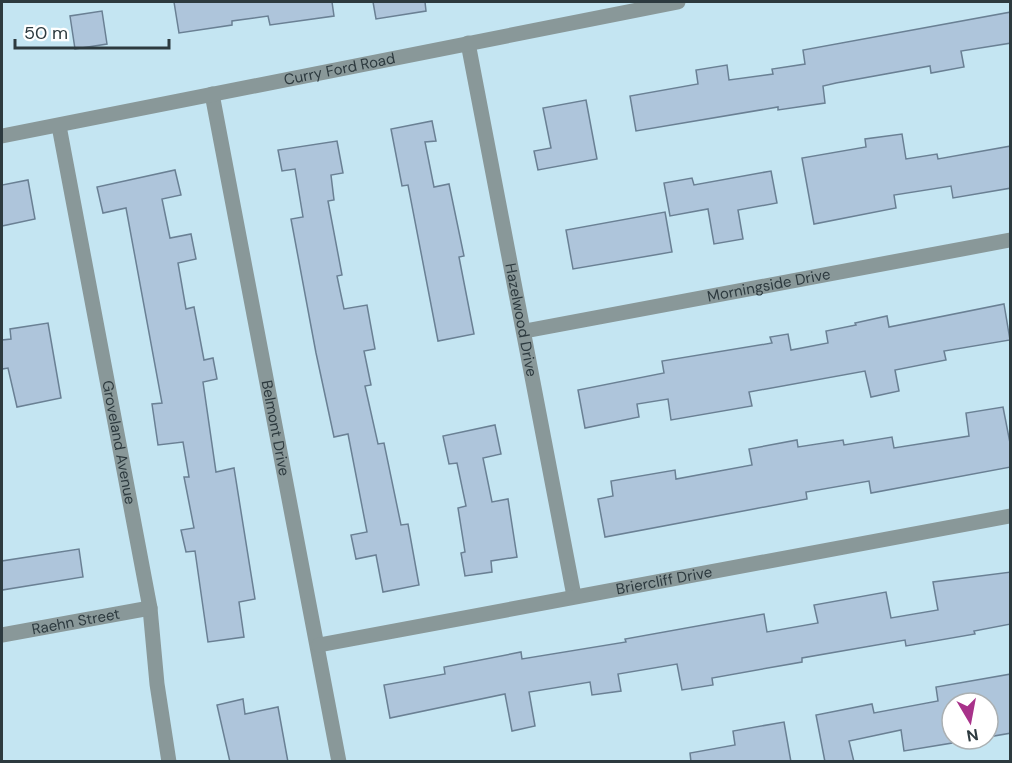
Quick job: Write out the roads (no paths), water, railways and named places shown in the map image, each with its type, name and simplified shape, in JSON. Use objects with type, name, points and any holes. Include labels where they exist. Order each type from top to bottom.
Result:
[{"type":"street","name":"Curry Ford Road","points":[[2,136],[678,2]]},
{"type":"street","name":"Hazelwood Drive","points":[[468,43],[574,596]]},
{"type":"street","name":"Belmont Drive","points":[[212,94],[319,645],[339,762]]},
{"type":"street","name":"Groveland Avenue","points":[[59,126],[150,608],[157,684],[169,762]]},
{"type":"street","name":"Morningside Drive","points":[[525,331],[1011,240]]},
{"type":"street","name":"Briercliff Drive","points":[[319,645],[1011,516]]},
{"type":"street","name":"Raehn Street","points":[[2,635],[150,608]]}]
